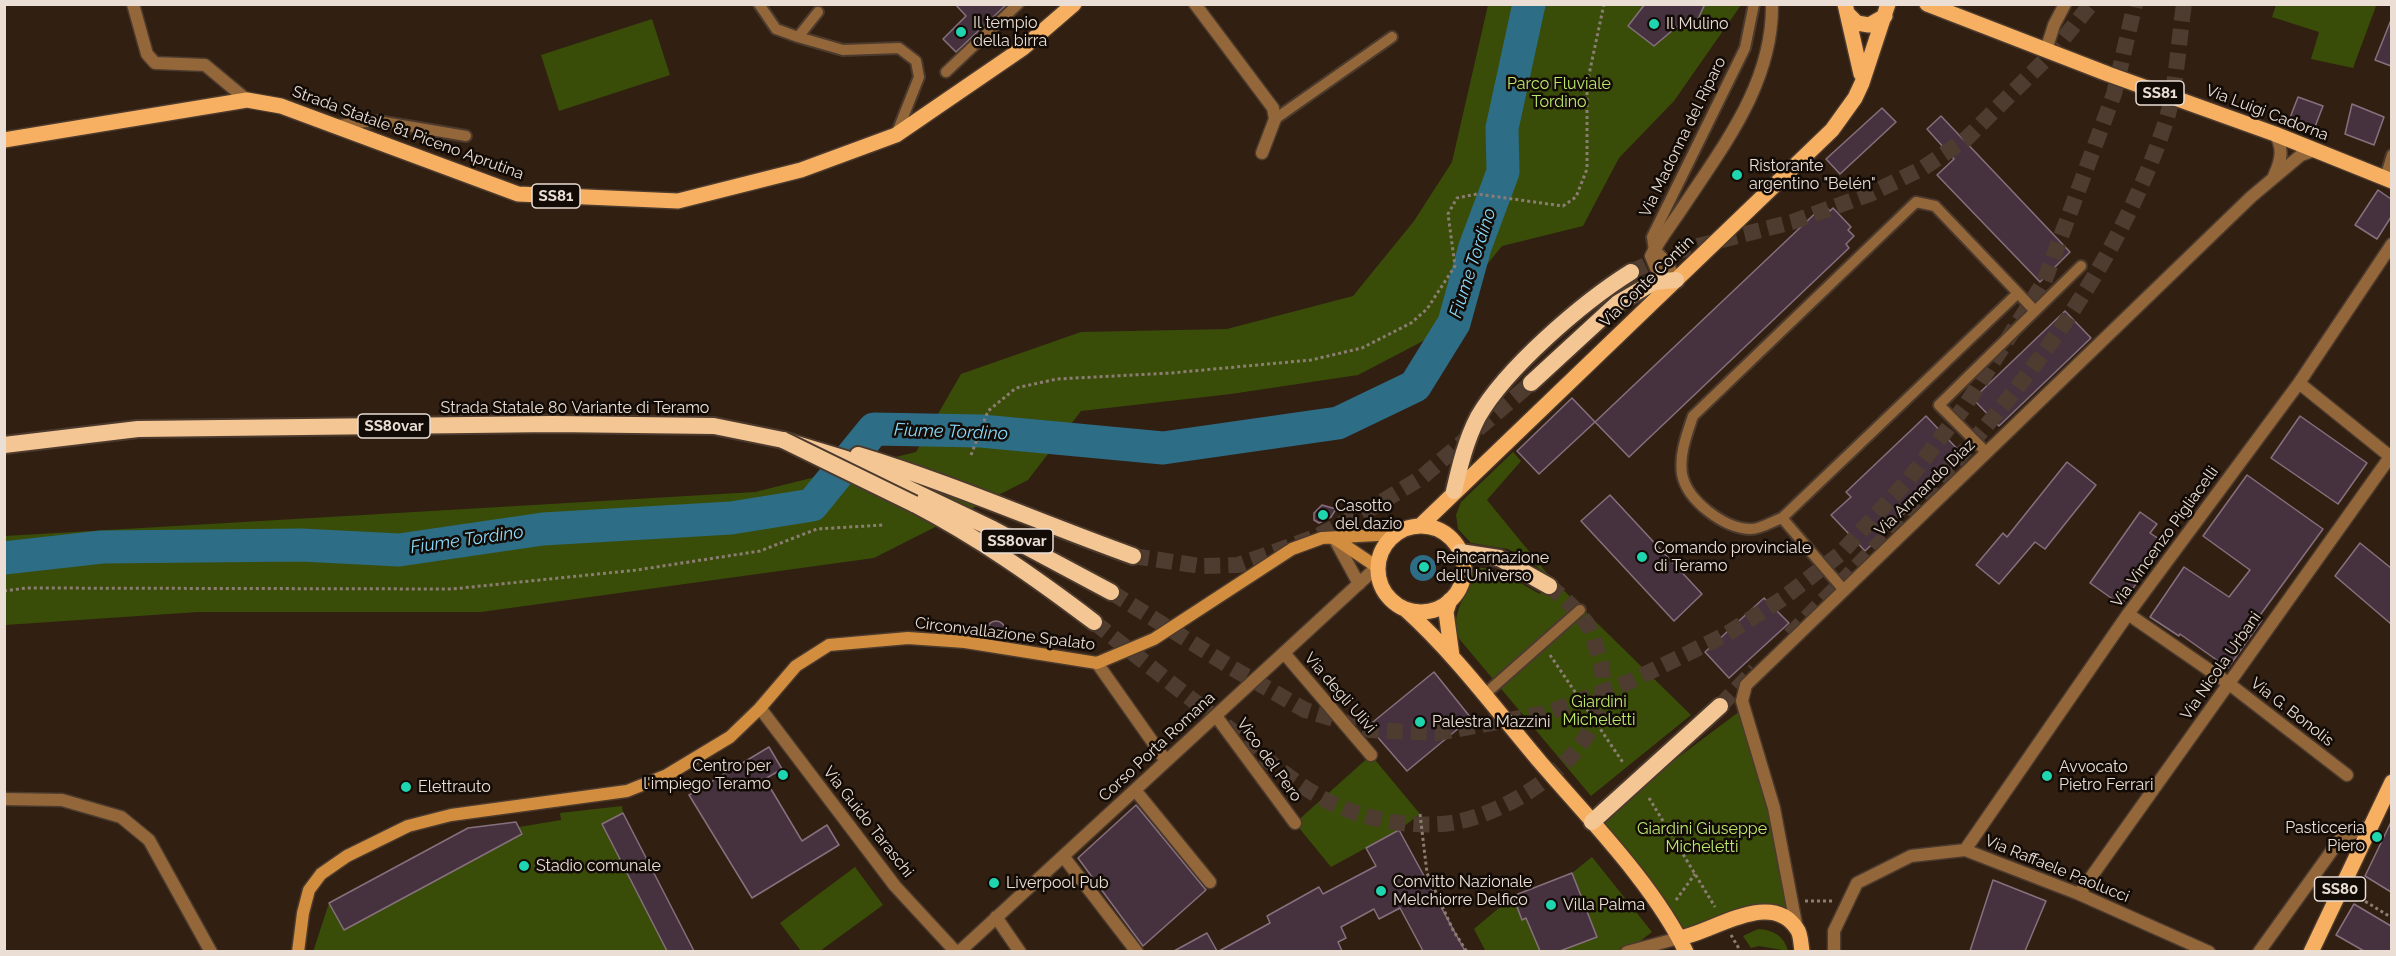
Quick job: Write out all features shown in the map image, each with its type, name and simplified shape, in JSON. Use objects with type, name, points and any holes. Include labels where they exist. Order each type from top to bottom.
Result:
[{"type":"highway","points":[[1450,495],[1466,444],[1490,398],[1532,352],[1612,284],[1630,272]]},
{"type":"highway","points":[[1531,383],[1618,303],[1654,282],[1676,280]]},
{"type":"highway","name":"Strada Statale 80 Variante di Teramo","points":[[4,445],[138,429],[553,424],[714,426],[783,440]]},
{"type":"highway","points":[[783,440],[921,492],[1133,556]]},
{"type":"highway","points":[[783,440],[822,445],[921,492],[965,531],[1006,557],[1094,622]]},
{"type":"highway","name":"SS80var","points":[[921,492],[1111,592]]},
{"type":"highway","points":[[1460,552],[1499,558],[1549,586]]},
{"type":"highway","points":[[1592,822],[1720,706]]},
{"type":"main road","name":"Strada Statale 81 Piceno Aprutina","points":[[4,140],[247,100],[281,106],[518,194],[678,201],[801,170],[896,135],[1023,48],[1074,4]]},
{"type":"main road","name":"Via Luigi Cadorna","points":[[1927,4],[2275,134],[2388,180]]},
{"type":"main road","points":[[1847,9],[1857,23],[1869,26],[1890,9]]},
{"type":"main road","points":[[1847,9],[1860,59],[1862,84]]},
{"type":"main road","name":"Via Conte Contin","points":[[1420,526],[1832,130],[1862,84],[1890,9]]},
{"type":"main road","points":[[1450,495],[1444,513],[1447,534],[1460,552],[1463,577],[1446,612],[1452,656]]},
{"type":"main road","points":[[1447,534],[1434,528],[1420,526],[1407,528],[1395,534],[1382,548],[1377,567],[1378,577],[1388,597],[1405,609],[1452,656],[1666,914],[1685,947],[1721,928],[1736,916],[1772,912],[1797,928],[1802,951]]},
{"type":"main road","name":"Circonvallazione Spalato","points":[[298,951],[303,913],[309,890],[321,874],[378,839],[408,826],[451,815],[627,791],[668,775],[730,737],[760,708],[796,666],[829,645],[908,638],[965,642],[1097,663],[1154,639],[1283,554],[1322,538],[1395,534]]},
{"type":"main road","points":[[1334,538],[1377,567]]},
{"type":"main road","points":[[1405,609],[1424,612],[1450,600]]},
{"type":"main road","name":"SS80","points":[[2310,951],[2391,782]]},
{"type":"street","points":[[133,4],[147,54],[155,63],[205,65],[247,100]]},
{"type":"street","points":[[1195,4],[1273,108],[1275,119],[1262,153]]},
{"type":"street","name":"Via Madonna del Riparo","points":[[1654,250],[1736,126],[1754,91],[1769,45],[1772,4]]},
{"type":"street","points":[[2046,50],[2054,25],[2065,4]]},
{"type":"street","points":[[2274,177],[2281,154],[2279,141],[2275,134]]},
{"type":"street","name":"Via Armando Diaz","points":[[1797,928],[1774,808],[1742,701],[1743,693],[1761,669],[1843,589],[2274,177],[2301,155],[2315,150]]},
{"type":"street","name":"Via Vincenzo Pigliacelli","points":[[1965,850],[2128,614],[2299,382],[2391,244]]},
{"type":"street","points":[[1654,250],[1666,262],[1676,280]]},
{"type":"street","points":[[2299,382],[2391,458]]},
{"type":"street","name":"Via Nicola Urbani","points":[[2079,894],[2391,458]]},
{"type":"street","points":[[1334,538],[1359,584]]},
{"type":"street","name":"Corso Porta Romana","points":[[958,951],[1377,567]]},
{"type":"street","name":"Via G. Bonolis","points":[[2128,614],[2228,683],[2347,775]]},
{"type":"street","name":"Via degli Ulivi","points":[[1284,653],[1371,754]]},
{"type":"street","points":[[1097,663],[1166,761]]},
{"type":"street","name":"Via Guido Taraschi","points":[[760,708],[895,886],[958,951]]},
{"type":"street","name":"Vico del Pero","points":[[1216,716],[1295,823]]},
{"type":"street","points":[[1135,790],[1210,882]]},
{"type":"street","points":[[4,799],[62,800],[122,817],[149,840],[211,951]]},
{"type":"street","points":[[2259,951],[2342,838],[2370,826]]},
{"type":"street","name":"Via Raffaele Paolucci","points":[[1834,951],[1834,931],[1857,883],[1911,856],[1965,850],[2079,894],[2209,951]]},
{"type":"street","points":[[1063,856],[1137,951]]},
{"type":"street","points":[[996,917],[1020,951]]},
{"type":"street","points":[[1627,951],[1685,947]]},
{"type":"lane","points":[[946,72],[1018,4]]},
{"type":"lane","name":"Via Madonna del Riparo","points":[[1654,250],[1652,237],[1745,48],[1754,4]]},
{"type":"lane","points":[[760,5],[776,28],[798,38],[843,50],[899,48],[916,62],[919,77],[896,135]]},
{"type":"lane","points":[[798,38],[818,12]]},
{"type":"lane","points":[[1275,119],[1392,37]]},
{"type":"lane","points":[[333,125],[378,121],[466,136]]},
{"type":"lane","points":[[2388,180],[2391,155]]},
{"type":"lane","points":[[2018,293],[1782,518],[1752,529],[1721,521],[1698,503],[1682,476],[1683,443],[1694,416],[1916,202],[1935,206],[2018,293],[2035,311]]},
{"type":"lane","points":[[1986,452],[1939,405],[2081,266]]},
{"type":"lane","points":[[1782,518],[1843,589]]},
{"type":"lane","points":[[1484,695],[1580,610]]},
{"type":"path","points":[[971,455],[988,411],[1016,388],[1057,379],[1171,373],[1311,360],[1362,348],[1411,323],[1427,309],[1455,266],[1448,225],[1448,214],[1452,202],[1461,195],[1469,194],[1563,206],[1571,203],[1581,188],[1587,169],[1587,84],[1604,4]]},
{"type":"path","points":[[4,591],[26,588],[452,589],[637,570],[760,551],[817,529],[883,525]]},
{"type":"path","points":[[1542,644],[1624,764]]},
{"type":"path","points":[[1649,798],[1695,874],[1721,928],[1741,951]]},
{"type":"path","points":[[1420,814],[1427,873],[1454,930],[1467,951]]},
{"type":"path","points":[[1666,914],[1695,874]]},
{"type":"path","points":[[2341,886],[2391,918]]},
{"type":"path","points":[[1791,900],[1848,902]]},
{"type":"green space","points":[[2276,4],[2379,5],[2376,6],[2353,68],[2311,59],[2319,32],[2272,17]]},
{"type":"green space","name":"Parco Fluviale Tordino","points":[[1488,5],[1741,5],[1674,101],[1619,158],[1583,226],[1502,246],[1427,339],[1358,375],[1231,394],[1081,411],[1028,480],[874,558],[481,612],[198,612],[5,625],[5,536],[755,492],[916,452],[961,374],[1081,332],[1227,329],[1353,296],[1414,221],[1452,162]]},
{"type":"green space","points":[[652,19],[670,75],[559,111],[541,55]]},
{"type":"green space","name":"Giardini Micheletti","points":[[1513,452],[1521,461],[1487,500],[1550,577],[1691,715],[1591,796],[1456,635],[1457,614],[1469,586],[1472,569],[1488,569],[1497,572],[1540,594],[1550,578],[1530,561],[1508,549],[1471,543],[1458,529],[1456,515],[1461,502]]},
{"type":"green space","name":"Giardini Giuseppe Micheletti","points":[[1744,708],[1797,929],[1772,912],[1679,938],[1592,822]]},
{"type":"green space","points":[[1371,755],[1420,814],[1399,830],[1331,867],[1295,823]]},
{"type":"green space","name":"Stadio comunale","points":[[622,806],[623,813],[694,951],[313,952],[329,903],[468,828],[516,822],[519,827],[561,820],[560,813]]},
{"type":"green space","points":[[1592,857],[1652,932],[1627,951],[1486,952],[1474,929],[1513,896],[1572,873]]},
{"type":"green space","points":[[855,867],[883,905],[820,951],[801,951],[780,923]]},
{"type":"green space","points":[[1758,929],[1778,935],[1784,941],[1788,951],[1759,946],[1751,948],[1743,936]]},
{"type":"water","points":[[1423,555],[1432,559],[1436,568],[1432,577],[1423,581],[1414,577],[1410,568],[1414,559]]},
{"type":"building","name":"Il tempio della birra","points":[[955,4],[1007,4],[956,52],[943,39],[966,16]]},
{"type":"building","name":"Il Mulino","points":[[1645,4],[1705,4],[1696,23],[1686,19],[1654,46],[1628,26]]},
{"type":"building","points":[[2391,20],[2391,66],[2375,60]]},
{"type":"building","points":[[2298,97],[2323,106],[2313,132],[2288,123]]},
{"type":"building","points":[[2352,104],[2384,117],[2374,145],[2345,134]]},
{"type":"building","points":[[1882,108],[1896,122],[1840,174],[1826,159]]},
{"type":"building","points":[[1941,116],[2070,252],[2040,282],[1937,175],[1954,159],[1927,129]]},
{"type":"building","points":[[2378,190],[2391,199],[2391,217],[2377,239],[2355,225]]},
{"type":"building","points":[[1824,205],[1830,211],[1833,208],[1851,227],[1848,230],[1854,236],[1846,244],[1849,248],[1629,457],[1595,422]]},
{"type":"building","points":[[2065,311],[2091,338],[1999,426],[1973,399]]},
{"type":"building","points":[[1572,398],[1595,422],[1539,474],[1517,451]]},
{"type":"building","points":[[1926,416],[1964,456],[1865,551],[1831,515],[1851,497],[1846,492]]},
{"type":"building","points":[[2300,416],[2367,463],[2338,504],[2271,458]]},
{"type":"building","points":[[2067,462],[2096,485],[2045,549],[2035,542],[1999,584],[1976,565],[2003,533],[2007,537]]},
{"type":"building","points":[[2247,475],[2323,529],[2258,618],[2262,620],[2228,668],[2180,634],[2179,636],[2150,617],[2184,567],[2229,597],[2250,570],[2203,536]]},
{"type":"building","name":"Comando provinciale di Teramo","points":[[1610,495],[1702,594],[1674,621],[1581,521]]},
{"type":"building","name":"Casotto del dazio","points":[[1322,505],[1336,509],[1331,517],[1319,523],[1314,520],[1314,513]]},
{"type":"building","points":[[2140,512],[2157,524],[2150,533],[2165,543],[2121,605],[2090,583]]},
{"type":"building","points":[[2360,543],[2391,568],[2391,624],[2335,576]]},
{"type":"building","points":[[1764,598],[1789,623],[1729,678],[1705,652]]},
{"type":"building","points":[[996,621],[1002,624],[1005,630],[1002,636],[996,639],[990,636],[987,630],[990,624]]},
{"type":"building","name":"Palestra Mazzini","points":[[1434,672],[1471,718],[1407,771],[1368,726]]},
{"type":"building","points":[[769,747],[782,769],[765,779],[802,841],[827,825],[839,845],[752,898],[689,795]]},
{"type":"building","points":[[1136,805],[1206,890],[1143,946],[1078,858]]},
{"type":"building","points":[[623,813],[694,951],[667,951],[602,824]]},
{"type":"building","points":[[516,822],[522,834],[344,930],[329,903],[468,828]]},
{"type":"building","points":[[2391,822],[2391,892],[2365,876]]},
{"type":"building","name":"Convitto Nazionale Melchiorre Delfico","points":[[1399,830],[1465,951],[1423,951],[1400,908],[1379,919],[1374,909],[1341,927],[1346,938],[1338,942],[1342,951],[1219,951],[1270,923],[1267,916],[1319,887],[1323,894],[1376,866],[1366,848]]},
{"type":"building","name":"Villa Palma","points":[[1572,873],[1597,937],[1560,951],[1540,951],[1526,918],[1522,920],[1513,896]]},
{"type":"building","points":[[1993,880],[2046,901],[2025,951],[1970,951]]},
{"type":"building","points":[[2354,904],[2391,926],[2391,951],[2364,951],[2336,935]]},
{"type":"building","points":[[1207,933],[1217,951],[1174,951]]},
{"type":"waterway","name":"Fiume Tordino","points":[[4,558],[102,547],[301,545],[399,550],[543,529],[731,518],[812,505],[874,429],[981,431],[1163,448],[1338,423],[1415,386],[1454,323],[1475,247],[1503,172],[1502,128],[1529,4]]},
{"type":"tunnel","points":[[1631,272],[1671,253],[1792,222],[1870,194],[1923,168],[1966,139],[2051,54],[2091,4]]},
{"type":"tunnel","points":[[1111,592],[1232,668],[1305,710],[1370,730],[1437,733],[1547,713],[1631,681],[1725,635],[1782,599],[1840,554],[1909,479],[1965,406],[2044,282],[2114,94],[2135,4]]},
{"type":"tunnel","points":[[1790,635],[1957,460],[2008,399],[2056,335],[2099,268],[2136,197],[2166,121],[2175,79],[2184,4]]},
{"type":"tunnel","points":[[1133,556],[1201,566],[1238,565],[1315,537],[1365,512],[1421,478],[1531,383]]},
{"type":"tunnel","points":[[1094,622],[1275,766],[1327,801],[1346,810],[1389,821],[1438,824],[1461,821],[1488,812],[1517,799],[1543,781],[1567,760],[1586,736],[1599,709],[1603,680],[1591,631],[1577,611],[1549,586]]},
{"type":"tunnel","points":[[1720,706],[1755,670]]},
{"type":"place","name":"Il Mulino","points":[[1654,24]]},
{"type":"place","name":"Il tempio della birra","points":[[961,32]]},
{"type":"place","name":"Ristorante argentino \"Belén\"","points":[[1737,175]]},
{"type":"place","name":"Casotto del dazio","points":[[1323,515]]},
{"type":"place","name":"Comando provinciale di Teramo","points":[[1642,557]]},
{"type":"place","name":"Reincarnazione dell’Universo","points":[[1424,567]]},
{"type":"place","name":"Palestra Mazzini","points":[[1420,722]]},
{"type":"place","name":"Centro per l'impiego Teramo","points":[[783,775]]},
{"type":"place","name":"Avvocato Pietro Ferrari","points":[[2047,776]]},
{"type":"place","name":"Elettrauto","points":[[406,787]]},
{"type":"place","name":"Pasticceria Piero","points":[[2377,837]]},
{"type":"place","name":"Stadio comunale","points":[[524,866]]},
{"type":"place","name":"Liverpool Pub","points":[[994,883]]},
{"type":"place","name":"Convitto Nazionale Melchiorre Delfico","points":[[1381,891]]},
{"type":"place","name":"Villa Palma","points":[[1551,905]]}]
